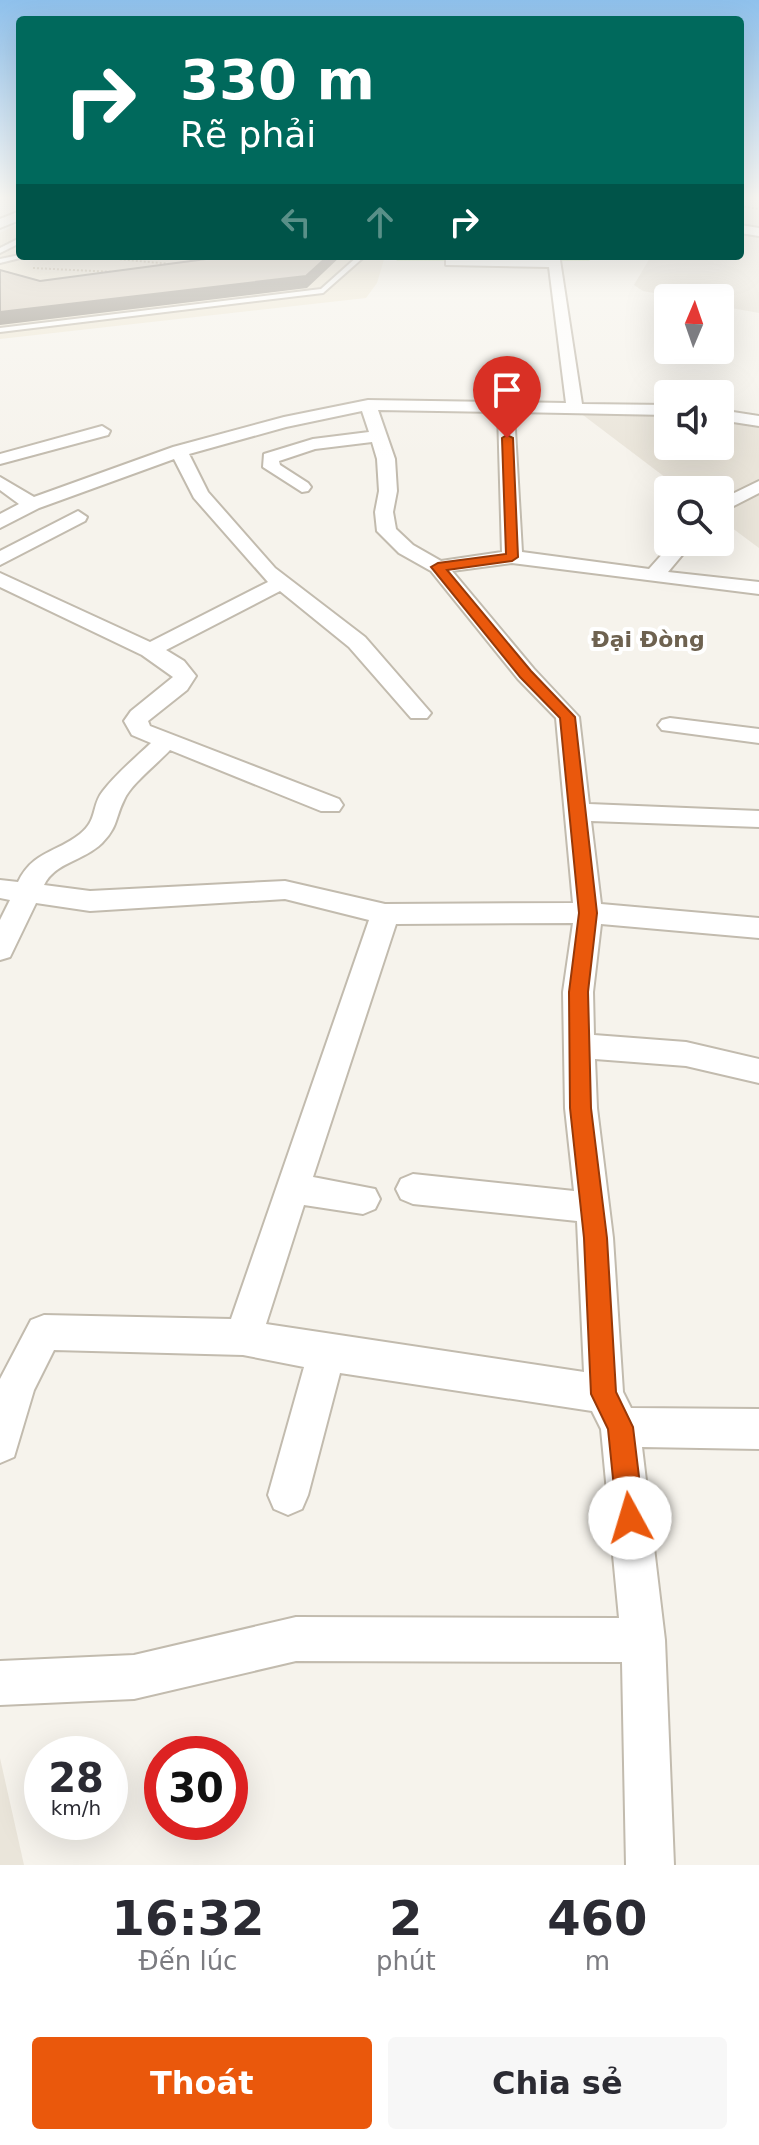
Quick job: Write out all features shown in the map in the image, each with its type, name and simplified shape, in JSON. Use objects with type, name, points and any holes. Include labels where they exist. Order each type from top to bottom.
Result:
[{"type":"street","points":[[558,285],[575,409]]},
{"type":"street","points":[[0,522],[32,504],[179,451],[284,422],[368,405],[654,410]]},
{"type":"street","points":[[368,405],[386,459],[388,491],[384,512],[387,531],[406,549],[438,567],[526,674],[567,717],[588,913],[578,992],[581,1108],[612,1410],[643,1640],[650,1865]]},
{"type":"street","points":[[506,408],[512,557]]},
{"type":"street","points":[[734,417],[759,421]]},
{"type":"street","points":[[0,459],[102,431]]},
{"type":"street","points":[[302,487],[272,467],[270,458],[313,444],[378,436]]},
{"type":"street","points":[[179,451],[200,494],[268,572],[357,642],[419,713]]},
{"type":"street","points":[[0,482],[32,504]]},
{"type":"street","points":[[734,499],[759,486]]},
{"type":"street","points":[[0,559],[78,517]]},
{"type":"street","points":[[654,576],[671,556]]},
{"type":"street","points":[[438,567],[512,557],[759,588]]},
{"type":"street","points":[[0,579],[150,650],[176,666],[185,676],[179,685],[136,721],[140,730],[330,805]]},
{"type":"street","points":[[150,650],[281,583]]},
{"type":"street","points":[[670,725],[759,736]]},
{"type":"street","points":[[0,950],[12,891],[46,863],[78,850],[102,828],[112,796],[166,741]]},
{"type":"street","points":[[576,812],[759,819]]},
{"type":"street","points":[[12,891],[90,901],[285,890],[385,914],[588,913],[759,928]]},
{"type":"street","points":[[243,1337],[385,914]]},
{"type":"street","points":[[580,1046],[686,1054],[759,1071]]},
{"type":"street","points":[[294,1189],[363,1199]]},
{"type":"street","points":[[413,1189],[592,1208]]},
{"type":"street","points":[[0,1443],[8,1386],[44,1332],[243,1337],[612,1410],[759,1429]]},
{"type":"street","points":[[288,1495],[327,1353]]},
{"type":"street","points":[[0,1683],[134,1677],[296,1639],[643,1640]]},
{"type":"lane","points":[[0,330],[323,291],[330,285]]},
{"type":"shaded area","points":[[0,285],[376,285],[366,298],[0,339]]},
{"type":"shaded area","points":[[634,285],[654,285],[654,293],[643,291]]},
{"type":"shaded area","points":[[734,285],[759,285],[759,313],[734,309]]},
{"type":"shaded area","points":[[575,409],[654,410],[654,460],[734,460],[734,417],[759,421],[759,548],[734,529],[734,476],[664,476]]},
{"type":"shaded area","points":[[0,1758],[24,1865],[0,1865]]},
{"type":"building","points":[[0,285],[229,285],[0,312]]},
{"type":"district","name":"Đại Đòng","points":[[648,639]]},
{"type":"route","points":[[507,438],[512,557],[438,567],[526,674],[567,717],[588,913],[578,992],[581,1108],[596,1238],[604,1394],[620,1427],[630,1518]]}]
